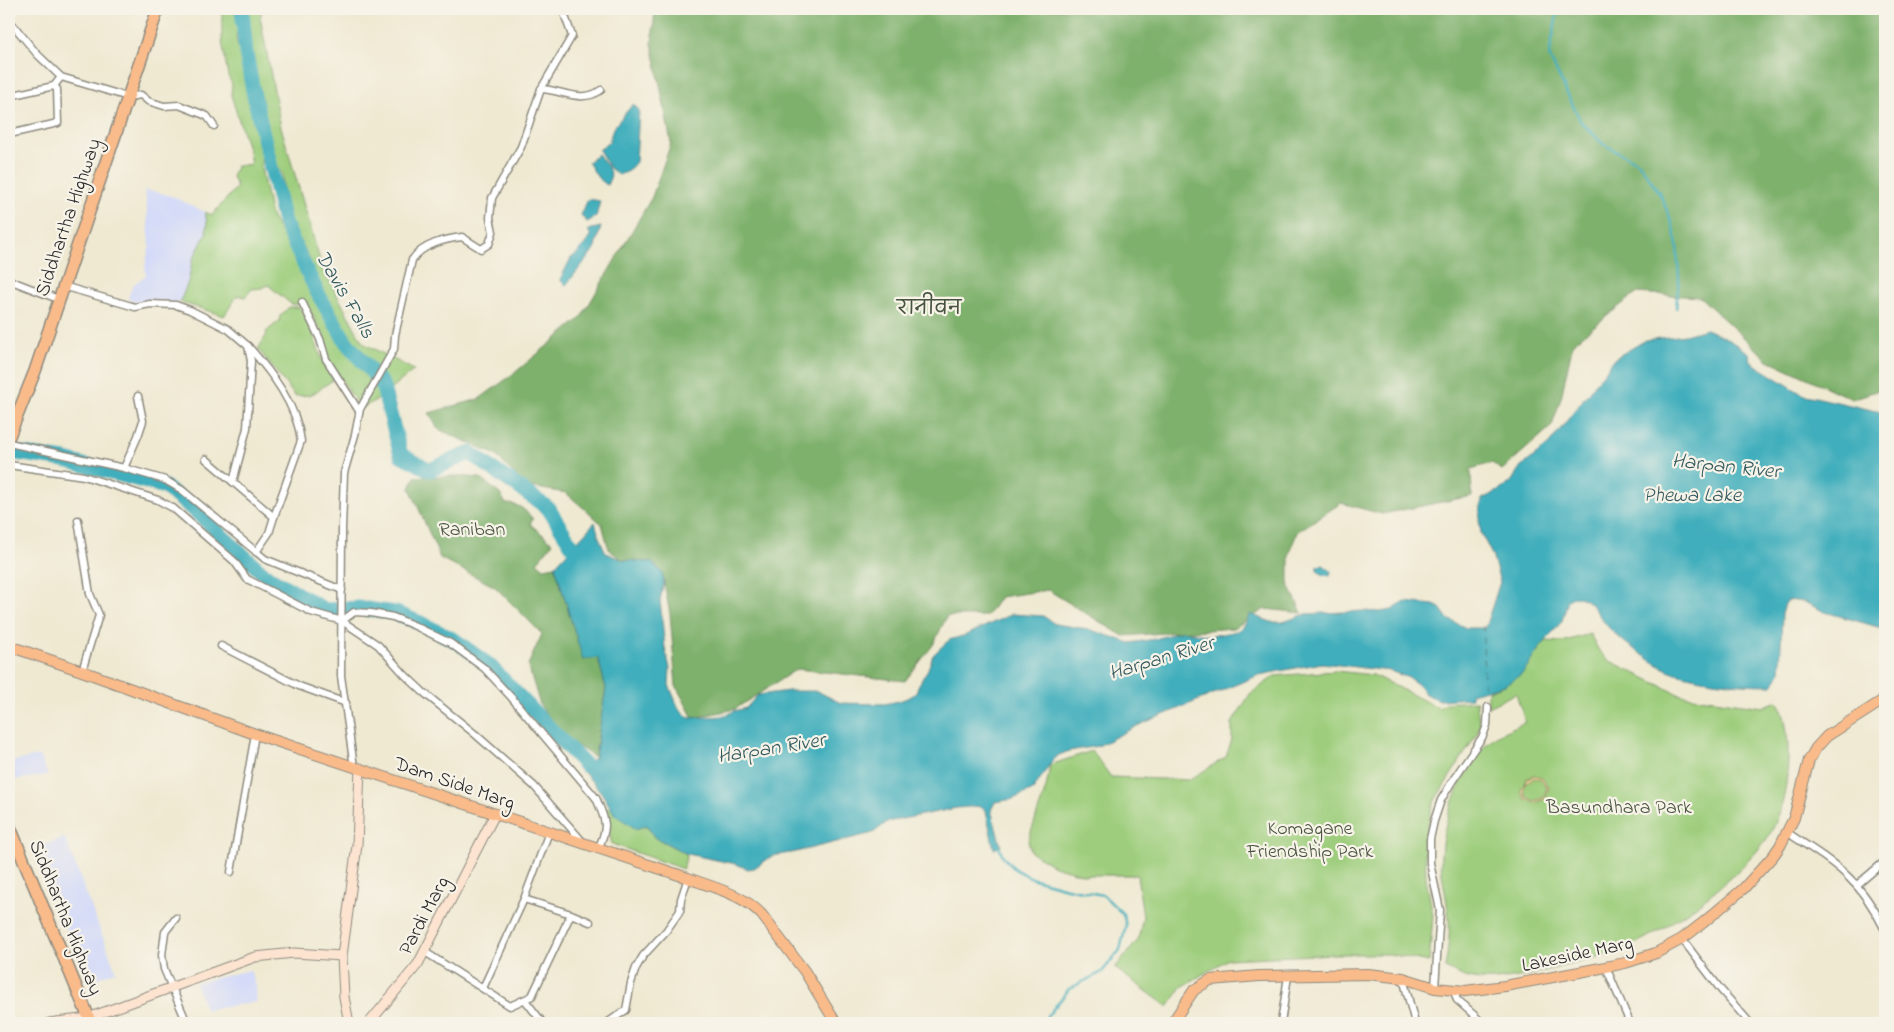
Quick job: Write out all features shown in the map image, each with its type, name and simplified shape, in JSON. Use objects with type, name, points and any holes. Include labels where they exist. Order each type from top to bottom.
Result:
[{"type":"highway","name":"Siddhartha Highway","points":[[9,436],[35,371],[58,298],[158,9]]},
{"type":"highway","name":"Siddhartha Highway","points":[[9,825],[90,1021]]},
{"type":"main road","name":"Dam Side Marg","points":[[9,646],[255,734],[688,878],[735,896],[756,908],[805,972],[836,1023]]},
{"type":"main road","name":"Lakeside Marg","points":[[1172,1023],[1194,990],[1210,980],[1344,973],[1403,978],[1435,988],[1454,991],[1505,986],[1606,967],[1656,953],[1682,939],[1743,888],[1776,851],[1788,833],[1802,793],[1809,760],[1816,748],[1827,736],[1885,699]]},
{"type":"main road","points":[[349,1023],[344,997],[342,956],[357,845],[357,768]]},
{"type":"main road","name":"Pardi Marg","points":[[369,1023],[411,974],[425,952],[495,814]]},
{"type":"main road","points":[[49,1023],[90,1021],[171,988],[256,957],[294,952],[342,956]]},
{"type":"street","points":[[357,768],[341,676],[344,473],[360,410],[394,349],[395,335],[412,260],[416,252],[443,241],[462,237],[481,249],[489,244],[493,232],[490,218],[492,198],[521,147],[541,90],[572,36],[565,16],[566,9]]},
{"type":"street","points":[[9,20],[37,54],[61,76],[128,96],[141,96],[148,101],[164,106],[179,105],[207,116],[214,126]]},
{"type":"street","points":[[9,96],[54,86],[61,76]]},
{"type":"street","points":[[14,133],[58,122],[57,89],[54,86]]},
{"type":"street","points":[[541,90],[553,90],[562,94],[580,97],[593,96],[601,90]]},
{"type":"street","points":[[9,280],[58,298]]},
{"type":"street","points":[[63,286],[135,307],[150,304],[167,305],[190,310],[228,329],[248,346],[275,380],[298,422],[301,441],[270,532],[256,552]]},
{"type":"street","points":[[302,302],[320,339],[326,359],[360,410]]},
{"type":"street","points":[[233,482],[247,428],[250,361],[248,346]]},
{"type":"street","points":[[124,468],[143,421],[138,396]]},
{"type":"street","points":[[9,443],[124,468],[165,480],[182,490],[265,559],[342,590]]},
{"type":"street","points":[[206,459],[274,517]]},
{"type":"street","points":[[9,465],[84,476],[158,500],[173,508],[212,540],[234,561],[247,579],[311,612],[342,618],[378,645],[423,692],[475,734],[534,786],[585,844]]},
{"type":"street","points":[[78,520],[90,594],[99,615],[82,671]]},
{"type":"street","points":[[342,618],[354,612],[393,617],[450,643],[484,668],[511,697],[596,798],[604,816],[606,833],[598,849]]},
{"type":"street","points":[[220,646],[299,686],[346,703]]},
{"type":"street","points":[[1435,988],[1440,910],[1430,863],[1430,839],[1441,800],[1483,736],[1487,725],[1488,706]]},
{"type":"street","points":[[231,872],[255,734]]},
{"type":"street","points":[[483,988],[524,899],[549,832]]},
{"type":"street","points":[[1788,833],[1840,868],[1883,917],[1885,930]]},
{"type":"street","points":[[1856,885],[1885,861]]},
{"type":"street","points":[[607,1023],[626,1010],[636,968],[643,956],[666,931],[680,911],[681,900],[688,878]]},
{"type":"street","points":[[524,899],[590,922]]},
{"type":"street","points":[[425,952],[510,1006],[532,996],[571,914]]},
{"type":"street","points":[[176,918],[165,932],[162,955],[164,969],[187,1023]]},
{"type":"street","points":[[1682,939],[1721,990],[1750,1023]]},
{"type":"street","points":[[1606,967],[1630,1023]]},
{"type":"street","points":[[1281,1023],[1288,976]]},
{"type":"street","points":[[1403,978],[1414,1023]]},
{"type":"street","points":[[1454,991],[1457,1000],[1483,1023]]},
{"type":"street","points":[[525,1000],[543,1023]]},
{"type":"shaded area","points":[[144,190],[174,197],[205,212],[206,234],[193,259],[188,282],[180,302],[172,304],[161,300],[134,302],[128,298],[133,285],[146,275],[145,266],[150,247]]},
{"type":"shaded area","points":[[39,756],[48,775],[9,781],[9,762]]},
{"type":"shaded area","points":[[65,838],[116,971],[87,982],[34,848]]},
{"type":"shaded area","points":[[250,970],[257,989],[255,990],[257,1002],[206,1010],[195,983]]},
{"type":"green space","points":[[222,9],[238,9],[239,22],[236,38],[242,61],[247,69],[249,100],[262,147],[261,168],[271,216],[340,336],[380,385],[384,396],[362,408],[356,402],[328,359],[320,329],[306,305],[291,304],[268,285],[252,289],[245,297],[238,295],[224,316],[180,302],[188,282],[193,259],[206,234],[205,212],[212,215],[237,187],[232,177],[236,166],[251,164],[231,95],[232,84],[228,76],[222,41]]},
{"type":"green space","points":[[249,9],[263,9],[260,17],[281,127],[322,267],[363,343],[414,370],[391,389],[348,343],[319,288],[309,258],[289,217],[282,174],[271,153],[261,95],[250,60],[245,27]]},
{"type":"green space","name":"रानीवन","points":[[655,9],[1885,9],[1885,388],[1852,399],[1768,360],[1700,297],[1636,293],[1573,343],[1561,398],[1552,426],[1502,470],[1492,463],[1471,469],[1472,496],[1382,514],[1341,503],[1297,532],[1289,556],[1289,585],[1302,613],[1265,609],[1234,628],[1123,636],[1048,590],[1000,597],[987,616],[947,616],[933,645],[905,681],[797,669],[735,709],[693,718],[676,686],[670,614],[662,572],[651,562],[623,560],[609,550],[602,524],[566,493],[525,486],[496,455],[438,429],[429,413],[479,399],[512,375],[581,318],[652,197],[671,143],[652,43]]},
{"type":"green space","points":[[289,307],[299,307],[303,312],[322,359],[333,380],[311,395],[295,396],[258,349],[267,334],[266,332],[279,321],[280,316]]},
{"type":"green space","name":"Raniban","points":[[459,476],[480,478],[500,494],[506,504],[518,506],[524,510],[533,519],[530,524],[553,543],[537,562],[544,568],[555,566],[583,659],[598,658],[606,688],[595,757],[562,737],[540,705],[528,665],[542,634],[495,587],[440,558],[410,488],[415,477]]},
{"type":"green space","name":"Basundhara Park","points":[[1590,634],[1599,651],[1608,660],[1678,694],[1763,707],[1777,701],[1781,707],[1785,722],[1788,760],[1785,791],[1780,812],[1766,840],[1727,881],[1677,919],[1635,944],[1598,957],[1520,977],[1482,980],[1463,976],[1445,968],[1449,925],[1441,854],[1446,824],[1456,792],[1471,763],[1491,740],[1525,722],[1516,693],[1488,707],[1488,691],[1505,685],[1545,641],[1562,642]]},
{"type":"green space","name":"Komagane Friendship Park","points":[[1335,671],[1373,675],[1439,708],[1446,703],[1476,701],[1480,725],[1477,734],[1435,800],[1430,816],[1425,847],[1426,878],[1433,916],[1429,962],[1389,954],[1335,954],[1228,959],[1182,987],[1168,1007],[1115,968],[1138,940],[1143,917],[1137,875],[1085,875],[1054,866],[1031,852],[1028,841],[1046,788],[1050,765],[1092,751],[1111,777],[1189,780],[1226,757],[1232,740],[1232,723],[1250,694],[1275,676]]},
{"type":"green space","points":[[611,807],[615,815],[647,825],[654,837],[687,854],[683,869],[612,844],[604,810]]},
{"type":"sand","points":[[1534,775],[1542,777],[1549,787],[1545,799],[1535,803],[1524,798],[1521,790],[1526,779]],"holes":[[[1534,778],[1541,779],[1547,788],[1544,797],[1535,801],[1526,797],[1525,783]]]},
{"type":"water","points":[[633,104],[639,110],[636,162],[627,172],[618,175],[610,168],[599,150],[609,142],[613,128]]},
{"type":"water","points":[[598,154],[608,167],[611,176],[607,185],[598,178],[588,162]]},
{"type":"water","points":[[588,199],[600,201],[596,217],[587,222],[581,215]]},
{"type":"water","points":[[601,227],[594,250],[566,285],[560,280],[571,258],[578,253],[591,236],[588,230]]},
{"type":"water","name":"Phewa Lake","points":[[1706,329],[1726,338],[1749,353],[1751,362],[1802,394],[1885,413],[1885,629],[1825,612],[1804,602],[1788,600],[1782,613],[1780,673],[1772,685],[1711,681],[1670,671],[1621,640],[1585,599],[1573,597],[1568,600],[1562,621],[1536,653],[1523,673],[1505,685],[1471,694],[1471,698],[1440,700],[1425,694],[1419,685],[1409,678],[1390,671],[1322,663],[1259,675],[1139,725],[1098,746],[1069,751],[1059,755],[1052,761],[1033,790],[1013,799],[995,802],[991,810],[1001,846],[994,849],[986,811],[981,806],[957,808],[887,822],[873,833],[772,856],[754,868],[748,869],[736,864],[687,854],[654,837],[647,825],[636,829],[615,815],[601,792],[581,769],[595,757],[606,688],[598,658],[583,660],[555,566],[595,522],[606,553],[623,560],[651,562],[662,572],[664,582],[660,600],[665,648],[670,668],[669,685],[679,709],[689,718],[725,716],[746,708],[758,695],[788,691],[817,691],[841,703],[884,704],[899,701],[916,693],[933,655],[949,640],[966,635],[1012,614],[1043,616],[1055,624],[1088,629],[1130,643],[1155,639],[1183,631],[1211,636],[1237,631],[1244,626],[1250,614],[1271,622],[1283,622],[1306,614],[1380,612],[1392,610],[1405,602],[1434,605],[1440,608],[1448,619],[1466,628],[1485,628],[1500,582],[1492,555],[1481,533],[1479,519],[1482,499],[1511,482],[1520,468],[1549,444],[1615,358],[1646,340],[1685,335]]},
{"type":"water","points":[[1323,565],[1331,571],[1330,576],[1317,571],[1317,566]]},
{"type":"waterway","name":"Davis Falls","points":[[242,9],[246,53],[254,96],[284,222],[317,292],[346,342],[382,384],[401,455],[430,470],[470,453],[548,508],[583,563]]},
{"type":"waterway","points":[[1558,9],[1549,56],[1581,122],[1603,144],[1639,163],[1660,194],[1672,223],[1677,245],[1679,279],[1676,308]]},
{"type":"waterway","points":[[10,452],[65,460],[165,487],[197,513],[265,575],[325,610],[359,608],[396,613],[456,641],[489,665],[585,765]]},
{"type":"waterway","points":[[999,847],[1004,858],[1016,870],[1034,879],[1103,895],[1123,914],[1126,925],[1120,950],[1102,972],[1069,989],[1042,1023]]},
{"type":"ferry route","points":[[1483,626],[1484,691]]},
{"type":"water label","name":"Harpan River","points":[[1726,465]]},
{"type":"water label","name":"Harpan River","points":[[1161,657]]},
{"type":"water label","name":"Harpan River","points":[[771,747]]}]
